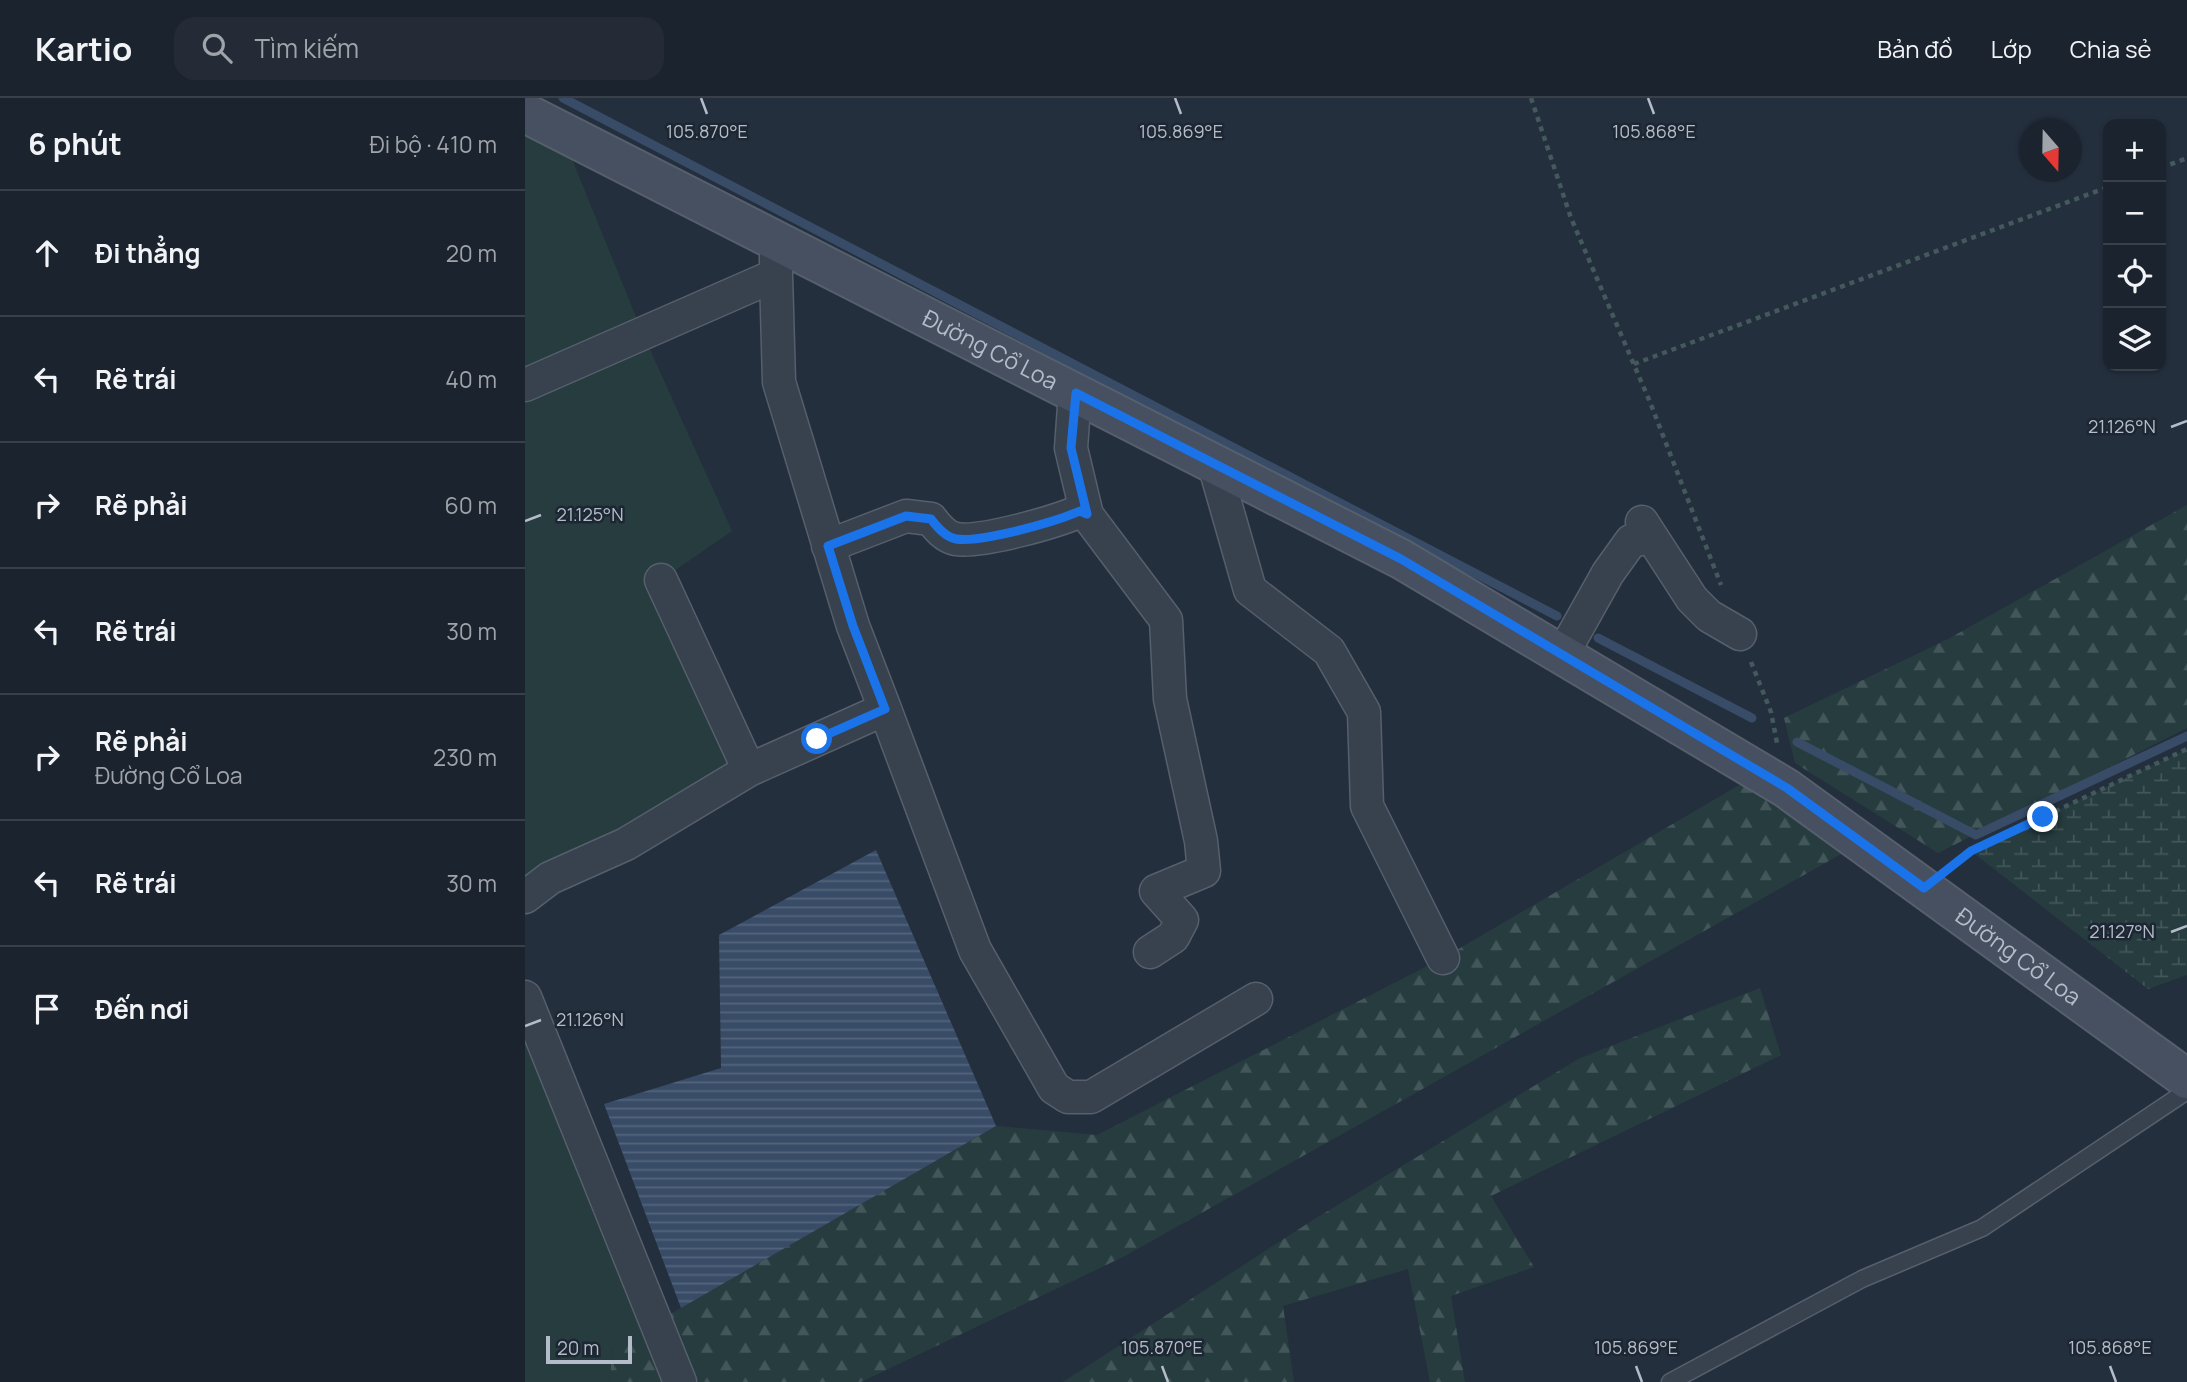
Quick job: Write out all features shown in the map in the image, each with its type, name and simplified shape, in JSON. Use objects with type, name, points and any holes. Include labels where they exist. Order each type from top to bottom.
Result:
[{"type":"street","name":"Đường Cổ Loa","points":[[525,113],[776,258],[1076,393],[1401,559],[1787,788],[2187,1079]]},
{"type":"street","points":[[525,385],[776,258],[779,382],[853,626],[975,950],[1054,1088],[1068,1097],[1091,1097],[1256,999]]},
{"type":"street","points":[[1076,393],[1071,448],[1087,514],[1166,620],[1170,699],[1201,841],[1203,871],[1156,891],[1182,920],[1173,937],[1150,952]]},
{"type":"street","points":[[1215,464],[1250,590],[1329,651],[1364,712],[1367,806],[1443,958]]},
{"type":"street","points":[[828,546],[906,516],[931,519],[944,533],[961,539],[1055,522],[1080,511],[1087,514]]},
{"type":"street","points":[[1562,655],[1608,573],[1631,541],[1646,529],[1692,599],[1709,616],[1740,634]]},
{"type":"street","points":[[661,580],[749,770]]},
{"type":"street","points":[[525,897],[550,878],[626,844],[749,770],[885,709]]},
{"type":"street","points":[[525,997],[680,1382]]},
{"type":"lane","points":[[1670,1382],[1862,1279],[1982,1228],[2187,1091]]},
{"type":"path","points":[[1531,98],[1571,218],[1634,364],[1770,712],[1787,788]]},
{"type":"path","points":[[2166,166],[2187,158]]},
{"type":"path","points":[[1634,364],[2103,189]]},
{"type":"path","points":[[1924,888],[1971,851],[2187,749]]},
{"type":"green space","points":[[525,113],[561,132],[643,334],[732,531],[661,580],[749,770],[525,900]]},
{"type":"green space","points":[[2187,505],[2187,728],[1938,853],[1795,763],[1784,718],[1948,639]]},
{"type":"green space","points":[[2187,749],[2187,975],[2148,989],[1971,851]]},
{"type":"green space","points":[[1760,773],[1861,843],[1123,1257],[861,1382],[609,1382],[613,1347],[996,1126],[1097,1135],[1443,958]]},
{"type":"green space","points":[[1760,988],[1781,1055],[1491,1196],[1534,1267],[1451,1296],[1465,1382],[1430,1382],[1408,1269],[1283,1306],[1294,1382],[1063,1382],[1313,1220],[1580,1058]]},
{"type":"green space","points":[[525,992],[656,1323],[613,1347],[609,1382],[525,1382]]},
{"type":"water","points":[[876,850],[996,1126],[681,1308],[604,1104],[721,1068],[719,935]]},
{"type":"waterway","points":[[563,98],[1557,616]]},
{"type":"waterway","points":[[1598,638],[1752,718]]},
{"type":"waterway","points":[[1797,742],[1976,835],[2187,736]]},
{"type":"route","points":[[817,739],[885,709],[853,626],[828,546],[906,516],[931,519],[944,533],[953,539],[961,539],[1055,522],[1080,511],[1087,514],[1071,448],[1076,393],[1401,559],[1787,788],[1924,888],[1971,851],[2043,817]]}]
